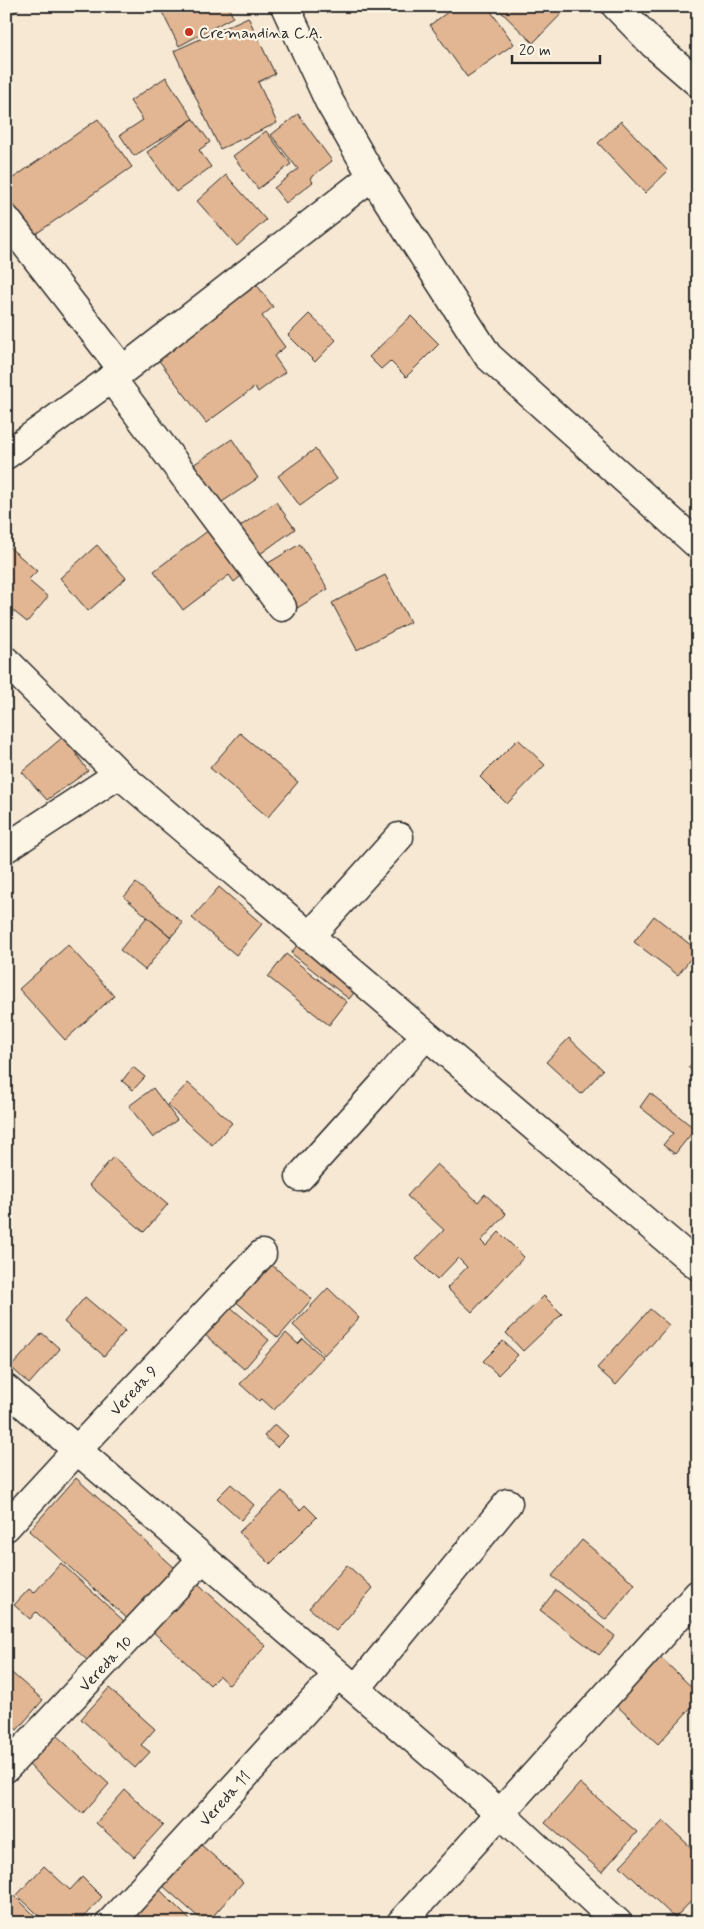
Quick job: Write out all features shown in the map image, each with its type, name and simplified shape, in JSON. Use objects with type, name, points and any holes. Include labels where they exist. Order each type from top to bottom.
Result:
[{"type":"street","points":[[285,6],[329,101],[372,176],[488,356],[698,545]]},
{"type":"street","points":[[616,6],[653,44],[698,83]]},
{"type":"street","points":[[6,455],[117,374],[372,176]]},
{"type":"street","points":[[6,220],[282,607]]},
{"type":"street","points":[[6,661],[119,774],[309,938],[698,1266]]},
{"type":"street","points":[[6,848],[119,774]]},
{"type":"street","points":[[309,938],[399,837]]},
{"type":"street","points":[[300,1177],[425,1036]]},
{"type":"street","name":"Vereda 9","points":[[6,1527],[76,1450],[262,1254]]},
{"type":"street","points":[[6,1389],[500,1813],[618,1923]]},
{"type":"street","name":"Vereda 11","points":[[110,1923],[347,1682],[508,1503]]},
{"type":"street","name":"Vereda 10","points":[[6,1768],[203,1558]]},
{"type":"street","points":[[401,1923],[698,1594]]},
{"type":"building","points":[[6,6],[19,6],[20,8],[6,19]]},
{"type":"building","name":"Cremandina C.A.","points":[[159,6],[228,6],[233,17],[179,46]]},
{"type":"building","points":[[456,6],[487,6],[514,44],[467,77],[430,25]]},
{"type":"building","points":[[495,6],[569,6],[533,43]]},
{"type":"building","points":[[248,17],[275,74],[258,82],[277,123],[220,149],[174,51]]},
{"type":"building","points":[[166,77],[193,119],[134,156],[120,135],[143,120],[130,101]]},
{"type":"building","points":[[298,114],[332,161],[310,178],[313,182],[286,203],[274,188],[298,169],[271,135]]},
{"type":"building","points":[[98,119],[132,167],[27,240],[6,210],[6,183]]},
{"type":"building","points":[[193,119],[210,142],[199,150],[211,167],[176,192],[147,152]]},
{"type":"building","points":[[621,121],[668,171],[645,193],[598,143]]},
{"type":"building","points":[[266,131],[291,164],[258,189],[233,156]]},
{"type":"building","points":[[226,175],[266,220],[237,246],[197,201]]},
{"type":"building","points":[[257,285],[273,307],[262,316],[285,347],[274,356],[285,372],[258,392],[255,387],[206,423],[157,358]]},
{"type":"building","points":[[309,314],[336,340],[315,362],[288,335]]},
{"type":"building","points":[[411,316],[439,344],[406,377],[390,361],[381,369],[369,357]]},
{"type":"building","points":[[232,439],[258,478],[213,508],[187,469]]},
{"type":"building","points":[[315,449],[337,479],[300,506],[278,476]]},
{"type":"building","points":[[276,502],[295,529],[253,559],[233,531]]},
{"type":"building","points":[[213,527],[246,572],[234,582],[229,575],[183,610],[154,571]]},
{"type":"building","points":[[300,544],[328,589],[294,610],[265,565]]},
{"type":"building","points":[[97,545],[126,578],[88,611],[60,578]]},
{"type":"building","points":[[9,547],[37,571],[28,580],[48,597],[27,622],[6,605],[6,550]]},
{"type":"building","points":[[385,575],[410,622],[357,650],[332,603]]},
{"type":"building","points":[[240,733],[298,782],[268,817],[210,768]]},
{"type":"building","points":[[64,736],[88,771],[47,800],[22,772]]},
{"type":"building","points":[[518,739],[545,765],[507,804],[480,777]]},
{"type":"building","points":[[136,883],[183,923],[171,937],[124,897]]},
{"type":"building","points":[[219,887],[262,924],[236,955],[192,918]]},
{"type":"building","points":[[654,916],[697,950],[678,975],[634,942]]},
{"type":"building","points":[[147,917],[171,937],[145,970],[120,950]]},
{"type":"building","points":[[303,938],[361,984],[349,999],[291,953]]},
{"type":"building","points":[[68,945],[114,996],[65,1040],[19,989]]},
{"type":"building","points":[[286,954],[347,1002],[329,1025],[268,977]]},
{"type":"building","points":[[569,1038],[603,1070],[581,1094],[546,1062]]},
{"type":"building","points":[[698,1057],[698,1076],[688,1067]]},
{"type":"building","points":[[133,1067],[145,1077],[133,1090],[122,1081]]},
{"type":"building","points":[[188,1083],[232,1123],[212,1145],[167,1105]]},
{"type":"building","points":[[153,1088],[177,1120],[153,1138],[129,1106]]},
{"type":"building","points":[[650,1093],[695,1129],[675,1154],[663,1145],[673,1133],[640,1107]]},
{"type":"building","points":[[113,1157],[168,1204],[144,1232],[89,1185]]},
{"type":"building","points":[[437,1164],[478,1202],[485,1194],[506,1214],[481,1241],[486,1246],[499,1232],[524,1257],[472,1312],[447,1288],[467,1267],[458,1258],[437,1280],[416,1259],[444,1230],[407,1196]]},
{"type":"building","points":[[266,1260],[312,1299],[278,1338],[233,1299]]},
{"type":"building","points":[[328,1288],[359,1318],[324,1355],[293,1325]]},
{"type":"building","points":[[544,1296],[562,1314],[523,1351],[506,1333]]},
{"type":"building","points":[[85,1297],[125,1331],[104,1356],[64,1322]]},
{"type":"building","points":[[228,1305],[269,1340],[244,1369],[204,1334]]},
{"type":"building","points":[[650,1309],[669,1325],[616,1385],[597,1368]]},
{"type":"building","points":[[42,1333],[60,1349],[29,1384],[11,1367]]},
{"type":"building","points":[[286,1333],[298,1344],[303,1339],[323,1357],[274,1410],[262,1399],[259,1401],[240,1384]]},
{"type":"building","points":[[503,1341],[518,1355],[498,1375],[483,1361]]},
{"type":"building","points":[[275,1424],[288,1436],[277,1447],[264,1436]]},
{"type":"building","points":[[76,1478],[176,1569],[130,1621],[29,1531]]},
{"type":"building","points":[[231,1484],[254,1505],[241,1520],[217,1498]]},
{"type":"building","points":[[282,1491],[300,1510],[305,1505],[317,1517],[270,1564],[239,1532]]},
{"type":"building","points":[[582,1540],[635,1584],[606,1620],[552,1576]]},
{"type":"building","points":[[61,1563],[126,1623],[89,1662],[36,1612],[30,1619],[14,1605],[29,1589],[34,1593]]},
{"type":"building","points":[[347,1565],[373,1588],[336,1631],[309,1608]]},
{"type":"building","points":[[193,1579],[266,1646],[229,1685],[219,1676],[210,1685],[148,1627]]},
{"type":"building","points":[[556,1590],[615,1636],[599,1655],[540,1610]]},
{"type":"building","points":[[659,1656],[698,1693],[698,1700],[658,1744],[615,1704]]},
{"type":"building","points":[[6,1668],[43,1700],[17,1730],[6,1720]]},
{"type":"building","points":[[109,1688],[155,1729],[141,1745],[150,1752],[135,1768],[81,1719]]},
{"type":"building","points":[[55,1734],[109,1784],[82,1814],[27,1763]]},
{"type":"building","points":[[580,1783],[637,1832],[602,1872],[545,1823]]},
{"type":"building","points":[[125,1790],[163,1825],[134,1857],[96,1823]]},
{"type":"building","points":[[663,1821],[698,1854],[698,1894],[675,1918],[620,1866]]},
{"type":"building","points":[[199,1843],[243,1882],[207,1923],[162,1885]]},
{"type":"building","points":[[44,1866],[70,1890],[82,1877],[102,1897],[78,1923],[47,1923],[17,1895]]},
{"type":"building","points":[[160,1890],[193,1923],[145,1923],[136,1914]]},
{"type":"building","points":[[13,1894],[42,1923],[6,1923],[6,1901]]},
{"type":"place","name":"Cremandina C.A.","points":[[189,32]]}]
